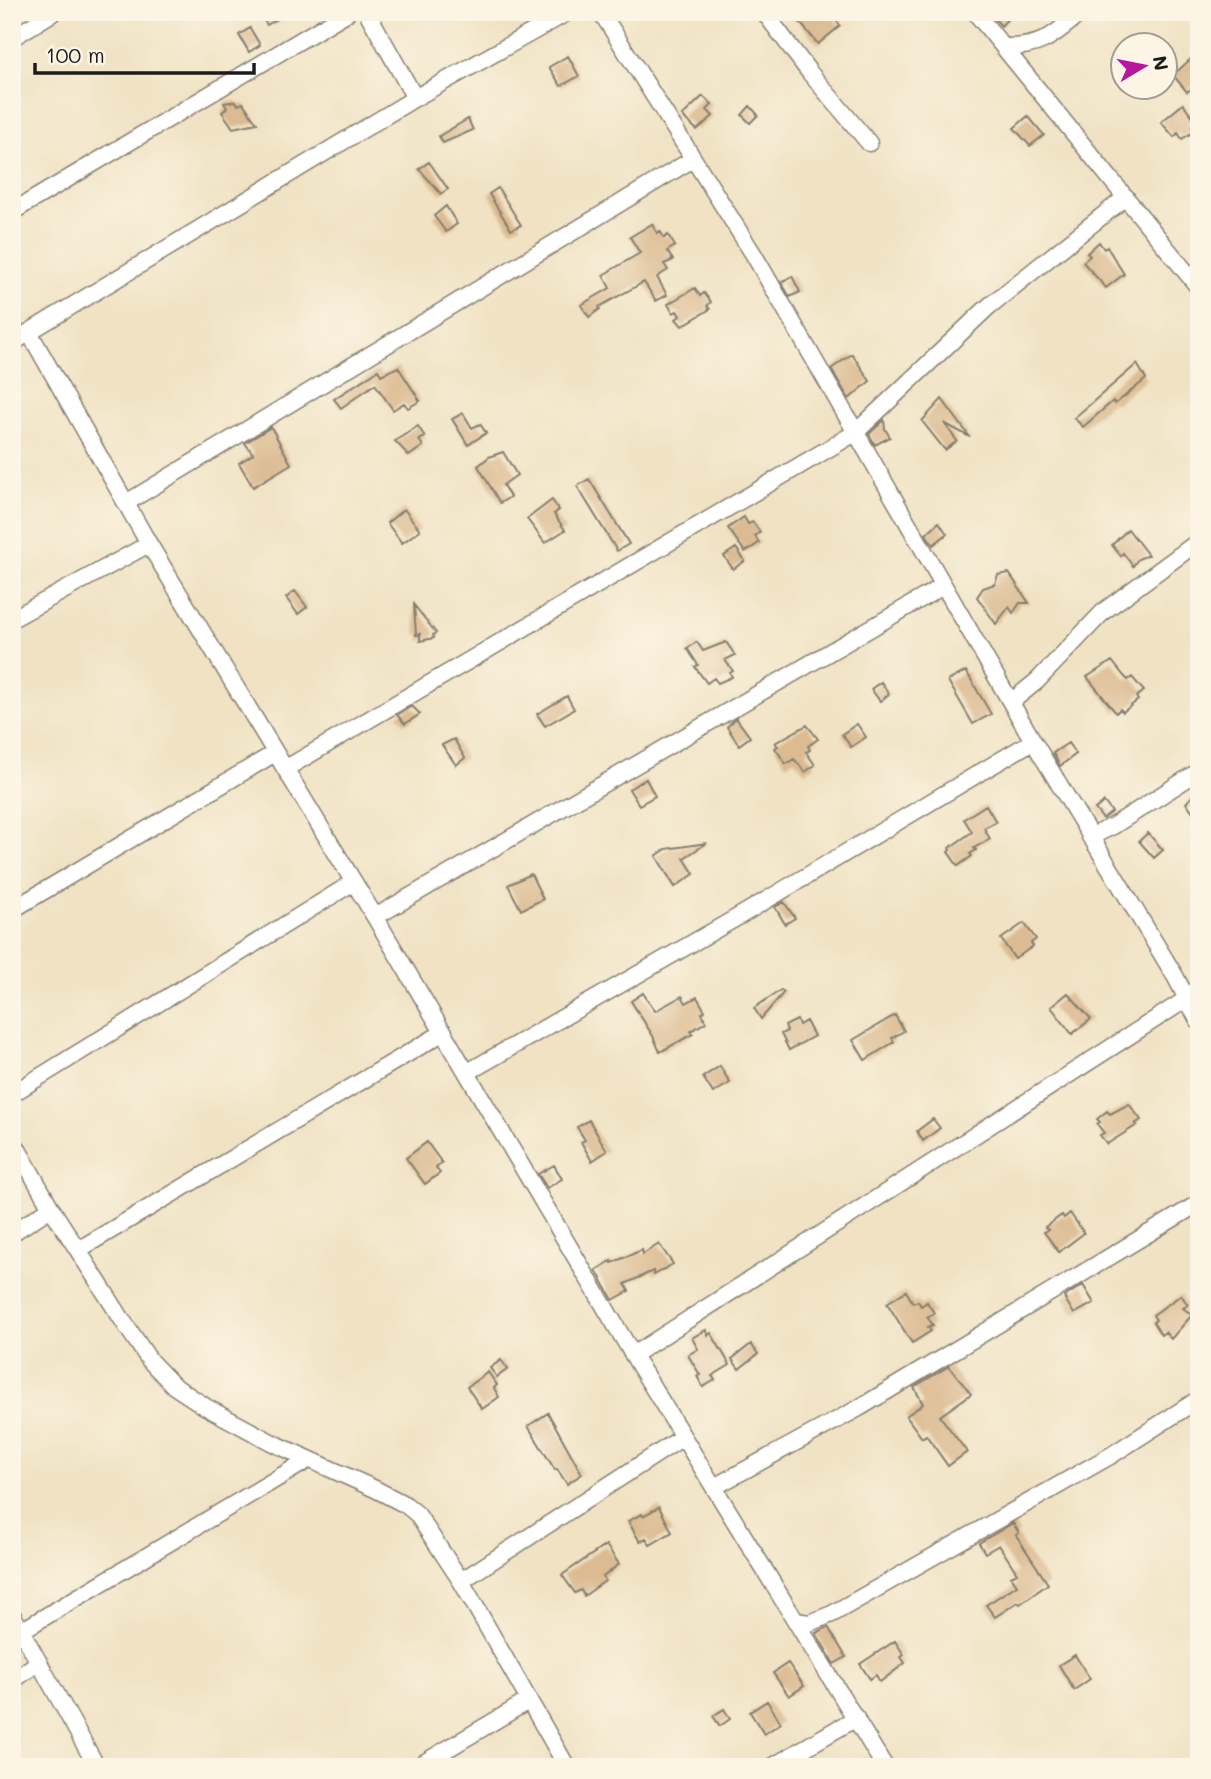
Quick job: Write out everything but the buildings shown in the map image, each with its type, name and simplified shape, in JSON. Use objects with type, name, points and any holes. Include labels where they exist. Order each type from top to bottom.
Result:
[{"type":"street","points":[[12,38],[54,12]]},
{"type":"street","points":[[12,212],[348,12]]},
{"type":"street","points":[[367,12],[415,98]]},
{"type":"street","points":[[12,344],[415,98],[568,12]]},
{"type":"street","points":[[601,12],[754,255],[1090,837],[1175,976],[1193,995],[1199,1022]]},
{"type":"street","points":[[764,12],[810,73],[869,143]]},
{"type":"street","points":[[975,12],[1126,197],[1194,272],[1199,288]]},
{"type":"street","points":[[1004,47],[1025,47],[1045,41],[1082,12]]},
{"type":"street","points":[[126,503],[693,159]]},
{"type":"street","points":[[285,769],[855,433],[988,307],[1126,197]]},
{"type":"street","points":[[29,332],[149,544],[375,916],[633,1354],[885,1767]]},
{"type":"street","points":[[1011,702],[1037,681],[1104,611],[1199,541]]},
{"type":"street","points":[[12,619],[149,544]]},
{"type":"street","points":[[375,916],[943,586]]},
{"type":"street","points":[[468,1072],[1033,741]]},
{"type":"street","points":[[12,910],[275,753]]},
{"type":"street","points":[[1090,837],[1113,826],[1199,771]]},
{"type":"street","points":[[12,1094],[354,881]]},
{"type":"street","points":[[633,1354],[1193,995]]},
{"type":"street","points":[[78,1250],[444,1032]]},
{"type":"street","points":[[12,1139],[51,1208],[150,1361],[174,1386],[206,1407],[308,1460],[406,1505],[425,1523],[567,1767]]},
{"type":"street","points":[[714,1487],[859,1408],[1199,1203]]},
{"type":"street","points":[[12,1233],[51,1208]]},
{"type":"street","points":[[796,1621],[809,1623],[832,1614],[1110,1456],[1199,1399]]},
{"type":"street","points":[[461,1581],[683,1437]]},
{"type":"street","points":[[21,1631],[308,1460]]},
{"type":"street","points":[[12,1614],[97,1767]]},
{"type":"street","points":[[12,1681],[39,1662]]},
{"type":"street","points":[[417,1767],[528,1701]]},
{"type":"street","points":[[772,1767],[856,1718]]}]
